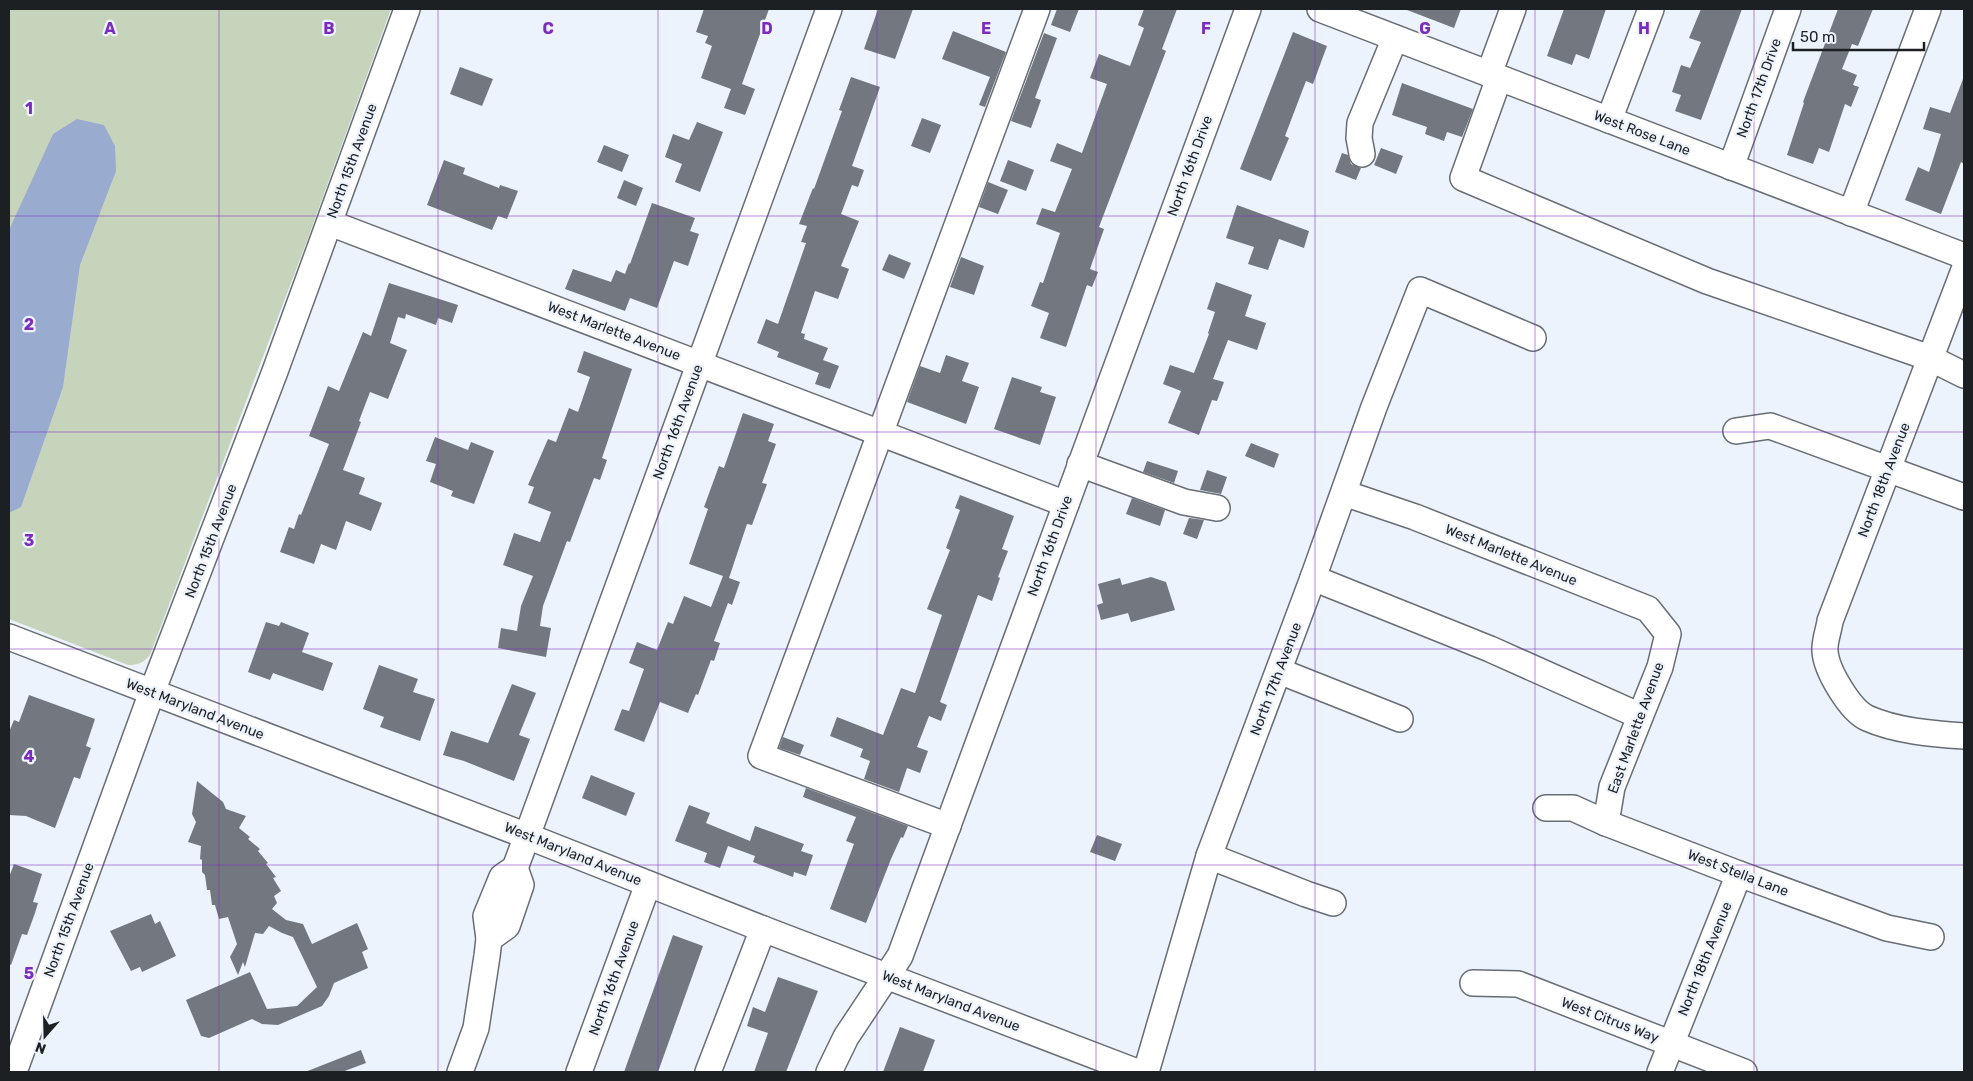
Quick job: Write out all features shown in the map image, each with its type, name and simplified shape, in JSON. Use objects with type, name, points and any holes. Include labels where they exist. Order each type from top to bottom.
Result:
[{"type":"street","name":"North 15th Avenue","points":[[14,1072],[152,692],[241,462],[407,9]]},
{"type":"street","name":"North 16th Avenue","points":[[460,1072],[476,1028],[489,939],[486,916],[503,903],[502,878],[515,868],[528,836],[829,9]]},
{"type":"street","points":[[948,826],[761,756],[1037,9]]},
{"type":"street","name":"North 16th Drive","points":[[829,1072],[846,1037],[900,956],[1248,9]]},
{"type":"street","name":"West Rose Lane","points":[[1320,9],[1365,17],[1395,38],[1964,256]]},
{"type":"street","points":[[1513,9],[1463,178],[1706,281],[1930,358],[1964,375]]},
{"type":"street","points":[[1609,120],[1651,9]]},
{"type":"street","name":"North 17th Drive","points":[[1731,167],[1788,9]]},
{"type":"street","points":[[1851,213],[1928,9]]},
{"type":"street","points":[[1362,154],[1359,138],[1360,123],[1395,38]]},
{"type":"street","name":"West Marlette Avenue","points":[[330,223],[1066,504]]},
{"type":"street","name":"North 18th Avenue","points":[[1964,270],[1890,469],[1830,621],[1825,651],[1832,674],[1841,692],[1865,717],[1898,727],[1941,735],[1964,736]]},
{"type":"street","name":"North 17th Avenue","points":[[1132,1071],[1374,407],[1420,290],[1533,338]]},
{"type":"street","points":[[1736,431],[1770,426],[1964,497]]},
{"type":"street","points":[[1080,464],[1184,502],[1217,508]]},
{"type":"street","name":"West Marlette Avenue","points":[[1344,493],[1415,517],[1648,609],[1668,634]]},
{"type":"street","points":[[1313,578],[1490,649],[1640,716]]},
{"type":"street","name":"East Marlette Avenue","points":[[1606,823],[1612,787],[1660,667],[1668,634]]},
{"type":"street","name":"West Maryland Avenue","points":[[9,637],[1132,1071]]},
{"type":"street","points":[[1279,671],[1400,718]]},
{"type":"street","name":"West Stella Lane","points":[[1546,808],[1573,808],[1606,823],[1739,874],[1887,928],[1931,937]]},
{"type":"street","points":[[1209,856],[1333,903]]},
{"type":"street","name":"North 18th Avenue","points":[[1660,1072],[1739,874]]},
{"type":"street","name":"North 16th Avenue","points":[[579,1072],[648,884]]},
{"type":"street","points":[[708,1072],[763,929]]},
{"type":"street","name":"West Citrus Way","points":[[1473,983],[1518,984],[1744,1072]]},
{"type":"green space","points":[[9,9],[391,9],[308,238],[150,655],[143,662],[135,665],[128,665],[9,619]]},
{"type":"water","points":[[77,119],[104,125],[115,146],[116,171],[80,265],[63,387],[21,507],[9,513],[9,230],[53,134]]},
{"type":"building","points":[[704,9],[769,9],[742,84],[755,89],[745,115],[724,108],[731,89],[701,78],[712,46],[705,43],[708,36],[696,32]]},
{"type":"building","points":[[878,9],[913,9],[895,59],[864,49]]},
{"type":"building","points":[[1057,9],[1079,9],[1070,32],[1051,25]]},
{"type":"building","points":[[1144,9],[1177,9],[1162,49],[1166,51],[1099,227],[1104,229],[1090,269],[1098,272],[1092,287],[1087,285],[1066,347],[1040,338],[1049,313],[1031,306],[1040,282],[1043,283],[1060,233],[1036,224],[1042,208],[1055,212],[1072,169],[1050,161],[1057,143],[1082,153],[1107,84],[1090,78],[1099,54],[1130,66],[1144,28],[1138,25]]},
{"type":"building","points":[[1407,9],[1461,9],[1454,28]]},
{"type":"building","points":[[1564,9],[1606,9],[1589,59],[1576,54],[1572,65],[1547,56]]},
{"type":"building","points":[[1701,9],[1742,9],[1701,120],[1675,111],[1681,95],[1672,92],[1681,65],[1690,68],[1701,42],[1689,38]]},
{"type":"building","points":[[1838,9],[1873,9],[1858,46],[1852,44],[1842,69],[1857,75],[1853,85],[1859,87],[1851,107],[1845,104],[1829,152],[1819,148],[1813,164],[1787,155],[1803,102]]},
{"type":"building","points":[[953,31],[1006,52],[985,107],[979,105],[990,77],[942,59]]},
{"type":"building","points":[[1293,32],[1327,46],[1313,84],[1306,81],[1285,136],[1289,138],[1271,181],[1240,169]]},
{"type":"building","points":[[1044,33],[1057,38],[1035,98],[1041,100],[1031,128],[1011,121]]},
{"type":"building","points":[[460,67],[493,79],[482,106],[450,94]]},
{"type":"building","points":[[851,77],[880,87],[852,166],[864,170],[858,187],[852,185],[841,214],[859,221],[841,266],[849,269],[838,299],[815,291],[801,333],[805,334],[804,339],[828,348],[823,360],[839,366],[830,389],[815,384],[819,373],[777,357],[779,352],[757,343],[766,319],[778,324],[806,243],[801,242],[807,226],[799,224],[814,189],[842,111],[839,110]]},
{"type":"building","points":[[1963,79],[1964,164],[1961,162],[1941,214],[1905,200],[1918,167],[1929,172],[1941,134],[1923,129],[1930,107],[1950,113]]},
{"type":"building","points":[[1402,83],[1473,109],[1462,137],[1447,132],[1444,141],[1425,134],[1427,127],[1392,115]]},
{"type":"building","points":[[922,118],[941,125],[930,153],[911,146]]},
{"type":"building","points":[[697,122],[723,132],[700,192],[675,182],[682,164],[665,157],[673,134],[689,140]]},
{"type":"building","points":[[604,145],[629,155],[622,172],[597,162]]},
{"type":"building","points":[[1381,148],[1403,156],[1396,174],[1374,165]]},
{"type":"building","points":[[1342,153],[1348,155],[1351,164],[1361,168],[1356,180],[1335,172]]},
{"type":"building","points":[[444,160],[465,168],[463,174],[499,188],[500,185],[518,191],[507,219],[498,216],[492,230],[427,205]]},
{"type":"building","points":[[1008,160],[1034,170],[1026,191],[1000,181]]},
{"type":"building","points":[[624,180],[643,188],[636,206],[617,198]]},
{"type":"building","points":[[988,182],[1008,190],[998,214],[979,207]]},
{"type":"building","points":[[652,203],[695,218],[690,231],[699,234],[688,266],[674,261],[657,308],[630,298],[625,311],[565,289],[573,269],[611,282],[616,270],[625,274]]},
{"type":"building","points":[[1237,205],[1309,231],[1304,248],[1279,239],[1268,270],[1248,264],[1254,247],[1226,238]]},
{"type":"building","points":[[889,254],[911,263],[904,279],[882,270]]},
{"type":"building","points":[[961,257],[984,266],[974,295],[950,287]]},
{"type":"building","points":[[1216,282],[1252,295],[1245,316],[1266,323],[1257,350],[1228,340],[1213,379],[1224,382],[1217,401],[1212,400],[1199,435],[1168,423],[1181,391],[1163,384],[1170,365],[1194,373],[1215,312],[1207,309]]},
{"type":"building","points":[[389,283],[458,305],[452,323],[438,318],[436,325],[406,314],[405,319],[398,317],[390,343],[407,350],[388,399],[370,392],[343,470],[365,478],[359,494],[382,503],[371,531],[346,521],[336,550],[321,544],[314,564],[280,552],[289,527],[294,529],[299,514],[301,515],[329,444],[309,436],[328,386],[339,391],[363,332],[371,336]]},
{"type":"building","points":[[584,351],[632,369],[602,458],[607,460],[600,480],[594,478],[570,542],[567,541],[543,606],[540,626],[551,628],[546,657],[498,648],[501,628],[517,631],[521,606],[533,576],[503,565],[514,533],[540,542],[551,512],[528,503],[534,487],[528,485],[548,439],[556,442],[569,408],[578,412],[590,377],[577,372]]},
{"type":"building","points":[[946,355],[969,363],[962,381],[979,387],[966,424],[907,402],[920,366],[940,373]]},
{"type":"building","points":[[1012,377],[1042,387],[1040,392],[1056,397],[1040,445],[994,429]]},
{"type":"building","points":[[743,413],[774,424],[768,441],[776,444],[762,483],[767,484],[752,525],[747,524],[729,578],[740,582],[732,605],[728,603],[714,641],[720,643],[714,661],[711,660],[698,695],[696,694],[688,713],[660,702],[644,742],[614,730],[622,709],[629,711],[644,669],[629,663],[637,642],[657,650],[668,622],[673,624],[684,596],[711,607],[723,576],[689,564],[708,509],[704,507],[719,466],[724,468]]},
{"type":"building","points":[[435,437],[468,450],[471,442],[494,451],[474,504],[451,496],[453,491],[430,482],[436,464],[426,461]]},
{"type":"building","points":[[1251,443],[1279,454],[1274,468],[1245,456]]},
{"type":"building","points":[[1147,461],[1178,471],[1174,483],[1143,472]]},
{"type":"building","points":[[1207,470],[1227,477],[1221,494],[1200,490]]},
{"type":"building","points":[[960,495],[1014,516],[1002,549],[1008,551],[998,577],[1000,578],[992,601],[978,595],[940,702],[947,705],[941,721],[929,716],[917,747],[928,751],[920,773],[907,768],[899,792],[864,779],[870,761],[860,757],[863,749],[830,736],[837,717],[883,735],[901,688],[915,693],[942,615],[927,609],[950,550],[946,548],[960,510],[955,508]]},
{"type":"building","points":[[1132,498],[1165,510],[1160,526],[1126,514]]},
{"type":"building","points":[[1189,518],[1204,520],[1197,539],[1183,534]]},
{"type":"building","points":[[1151,577],[1166,582],[1175,610],[1131,622],[1128,613],[1101,620],[1097,605],[1103,603],[1098,584],[1120,578],[1122,585]]},
{"type":"building","points":[[266,622],[279,626],[281,622],[309,633],[302,652],[333,663],[323,691],[273,673],[270,680],[248,672]]},
{"type":"building","points":[[379,665],[418,679],[413,692],[435,699],[420,741],[380,727],[384,717],[363,709]]},
{"type":"building","points":[[512,684],[536,693],[519,735],[530,739],[514,781],[464,761],[443,755],[451,731],[488,743]]},
{"type":"building","points":[[29,695],[95,719],[86,746],[91,748],[80,779],[74,777],[55,828],[26,816],[9,815],[9,732],[14,720],[19,722]]},
{"type":"building","points":[[783,737],[804,745],[800,755],[779,748]]},
{"type":"building","points":[[591,775],[635,793],[626,816],[582,798]]},
{"type":"building","points":[[197,781],[223,802],[226,809],[246,816],[239,828],[260,849],[258,851],[268,863],[266,864],[276,877],[273,878],[281,891],[274,896],[277,903],[272,909],[286,920],[303,924],[312,944],[357,923],[368,949],[362,952],[368,968],[334,983],[329,996],[322,1006],[278,1025],[262,1024],[252,1019],[209,1038],[201,1036],[186,1000],[250,972],[267,1009],[297,1006],[317,987],[293,937],[269,926],[263,934],[255,933],[245,967],[243,962],[238,975],[230,957],[237,944],[228,917],[219,919],[215,905],[212,905],[210,890],[207,890],[205,875],[202,872],[201,846],[188,842],[196,822],[192,814]]},
{"type":"building","points":[[806,788],[908,826],[891,859],[866,923],[830,909],[854,844],[846,841],[856,817],[803,797]]},
{"type":"building","points":[[689,805],[710,813],[706,823],[750,841],[755,826],[804,844],[801,851],[813,855],[806,876],[794,872],[793,877],[753,862],[755,856],[728,846],[720,868],[704,862],[707,853],[675,841]]},
{"type":"building","points":[[1097,835],[1122,844],[1115,861],[1090,852]]},
{"type":"building","points":[[14,864],[42,874],[33,902],[38,903],[35,913],[27,935],[22,934],[11,965],[9,964],[9,877]]},
{"type":"building","points":[[151,914],[155,924],[160,921],[176,956],[142,972],[140,967],[131,971],[110,931]]},
{"type":"building","points":[[673,935],[703,946],[658,1072],[624,1072]]},
{"type":"building","points":[[778,977],[818,991],[786,1072],[754,1072],[768,1033],[747,1026],[753,1007],[765,1012]]},
{"type":"building","points":[[900,1027],[935,1040],[923,1072],[883,1072]]},
{"type":"building","points":[[361,1050],[366,1063],[342,1072],[305,1072]]}]
